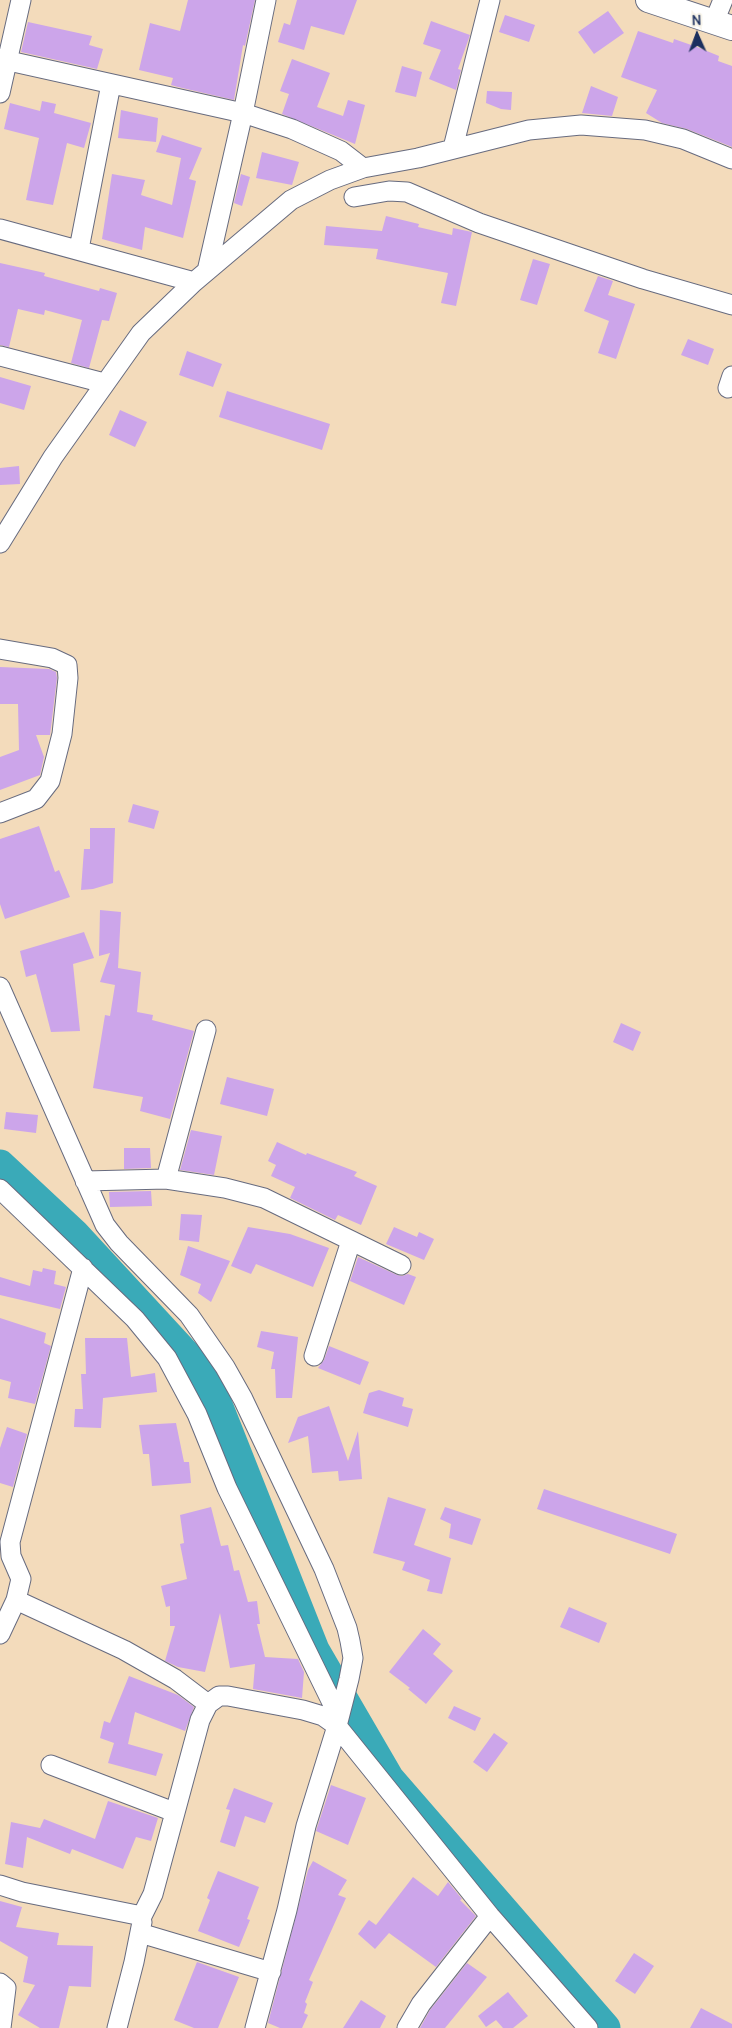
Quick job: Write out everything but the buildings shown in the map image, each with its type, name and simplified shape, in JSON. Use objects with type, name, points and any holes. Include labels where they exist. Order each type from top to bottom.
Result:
[{"type":"main road","points":[[648,0],[723,25]]},
{"type":"street","points":[[0,93],[3,60],[21,0]]},
{"type":"street","points":[[200,276],[243,113],[266,0]]},
{"type":"street","points":[[453,148],[490,0]]},
{"type":"street","points":[[723,0],[723,25]]},
{"type":"street","points":[[3,60],[243,113],[292,130],[341,151],[363,168]]},
{"type":"street","points":[[79,249],[111,84]]},
{"type":"street","points":[[0,543],[53,457],[104,383],[141,334],[200,276],[291,200],[330,180],[363,168],[418,158],[530,130],[581,125],[645,130],[683,139],[732,159]]},
{"type":"street","points":[[354,197],[389,191],[407,192],[479,223],[643,279],[732,305]]},
{"type":"street","points":[[0,229],[200,276]]},
{"type":"street","points":[[0,356],[104,383]]},
{"type":"street","points":[[0,649],[52,658],[67,665],[68,678],[62,734],[50,781],[36,799],[0,813]]},
{"type":"street","points":[[0,987],[105,1225],[188,1315],[225,1367],[243,1399],[324,1569],[347,1628],[353,1658],[340,1715],[306,1826],[271,1972],[255,2028]]},
{"type":"street","points":[[166,1179],[206,1030]]},
{"type":"street","points":[[85,1180],[166,1179],[225,1188],[264,1198],[401,1265]]},
{"type":"street","points":[[1,1192],[135,1319],[167,1358],[197,1414],[227,1488],[340,1715],[490,1916],[588,2028]]},
{"type":"street","points":[[314,1356],[351,1241]]},
{"type":"street","points":[[0,1634],[16,1600],[21,1579],[11,1556],[10,1542],[83,1268]]},
{"type":"street","points":[[16,1600],[124,1650],[175,1679],[208,1704]]},
{"type":"street","points":[[116,2028],[141,1925],[152,1894],[200,1720],[208,1704],[219,1696],[265,1702],[322,1716],[340,1715]]},
{"type":"street","points":[[51,1764],[174,1812]]},
{"type":"street","points":[[0,1885],[141,1925],[271,1972]]},
{"type":"street","points":[[407,2028],[421,2004],[490,1916]]},
{"type":"street","points":[[0,1983],[6,1988],[0,2028]]},
{"type":"waterway","points":[[0,1165],[74,1234],[206,1377],[314,1650],[389,1779],[605,2028]]}]
